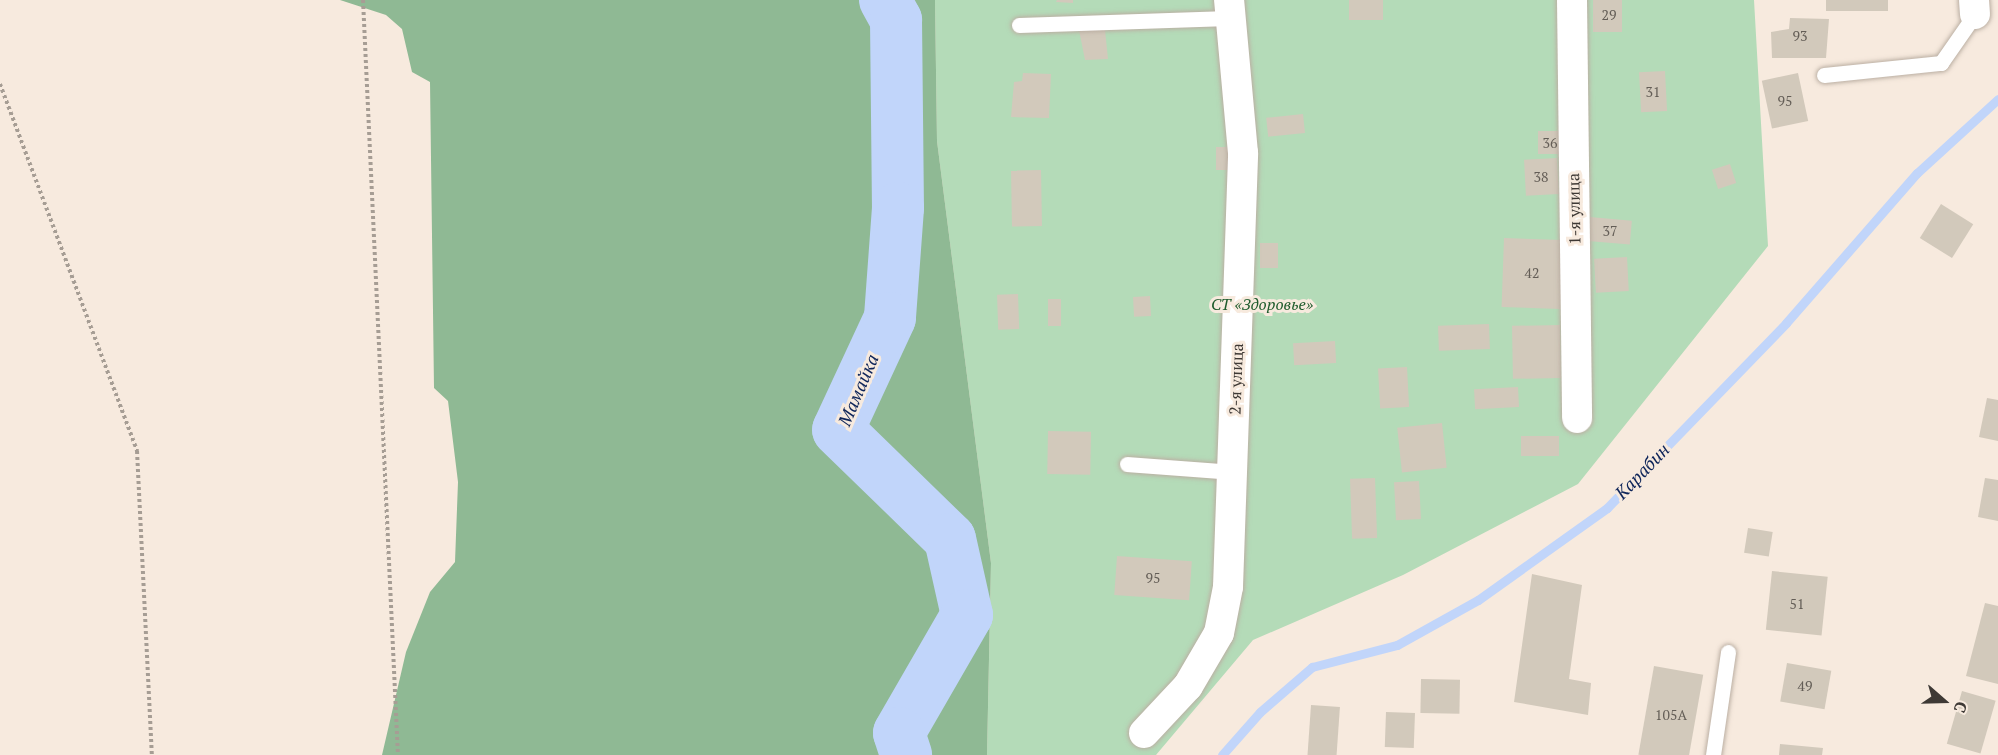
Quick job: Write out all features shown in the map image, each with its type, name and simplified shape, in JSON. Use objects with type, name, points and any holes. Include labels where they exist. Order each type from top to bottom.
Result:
[{"type":"street","name":"1-я улица","points":[[1572,0],[1577,418]]},
{"type":"street","name":"2-я улица","points":[[1144,733],[1188,686],[1219,633],[1228,587],[1243,153],[1229,9]]},
{"type":"lane","points":[[1824,75],[1941,63],[1975,7]]},
{"type":"lane","points":[[1019,25],[1229,9]]},
{"type":"lane","points":[[1127,464],[1233,472]]},
{"type":"lane","points":[[1713,755],[1728,652]]},
{"type":"path","points":[[363,0],[398,755]]},
{"type":"path","points":[[0,84],[137,451],[152,755]]},
{"type":"green space","points":[[340,0],[935,0],[937,141],[991,563],[987,755],[382,755],[406,652],[430,592],[455,562],[458,482],[448,401],[434,388],[430,82],[412,72],[402,29],[386,15]]},
{"type":"green space","name":"СТ «Здоровье»","points":[[935,0],[1754,0],[1768,246],[1578,484],[1403,575],[1253,640],[1156,755],[987,755],[991,563],[937,141]]},
{"type":"building","points":[[1057,0],[1073,0],[1073,3],[1056,2]]},
{"type":"building","points":[[1349,0],[1383,0],[1383,20],[1349,20]]},
{"type":"building","points":[[1593,0],[1622,0],[1622,32],[1593,32]]},
{"type":"building","points":[[1826,0],[1888,0],[1888,11],[1826,11]]},
{"type":"building","points":[[1790,18],[1829,19],[1826,58],[1772,58],[1771,32],[1789,29]]},
{"type":"building","points":[[1079,30],[1105,30],[1108,59],[1085,60]]},
{"type":"building","points":[[1665,71],[1667,111],[1641,112],[1639,72]]},
{"type":"building","points":[[1023,73],[1051,74],[1049,118],[1011,117],[1014,82],[1022,81]]},
{"type":"building","points":[[1798,73],[1808,121],[1772,129],[1762,81]]},
{"type":"building","points":[[1303,114],[1305,133],[1268,137],[1266,118]]},
{"type":"building","points":[[1538,131],[1562,131],[1562,154],[1538,154]]},
{"type":"building","points":[[1216,147],[1234,147],[1234,170],[1216,170]]},
{"type":"building","points":[[1557,158],[1559,194],[1526,196],[1524,160]]},
{"type":"building","points":[[1730,164],[1736,183],[1718,189],[1712,170]]},
{"type":"building","points":[[1041,170],[1042,226],[1012,227],[1011,171]]},
{"type":"building","points":[[1941,204],[1973,224],[1952,258],[1920,238]]},
{"type":"building","points":[[1590,217],[1632,221],[1630,245],[1588,241]]},
{"type":"building","points":[[1504,238],[1563,240],[1561,309],[1502,307]]},
{"type":"building","points":[[1260,243],[1278,243],[1278,268],[1260,268]]},
{"type":"building","points":[[1627,257],[1629,291],[1596,293],[1594,259]]},
{"type":"building","points":[[1018,294],[1019,329],[998,330],[997,295]]},
{"type":"building","points":[[1150,296],[1151,316],[1134,317],[1133,297]]},
{"type":"building","points":[[1048,299],[1061,299],[1061,326],[1048,326]]},
{"type":"building","points":[[1489,324],[1490,349],[1439,351],[1438,326]]},
{"type":"building","points":[[1560,325],[1561,378],[1513,379],[1512,326]]},
{"type":"building","points":[[1335,341],[1336,363],[1294,365],[1293,343]]},
{"type":"building","points":[[1407,367],[1409,407],[1380,408],[1378,369]]},
{"type":"building","points":[[1518,387],[1519,407],[1475,409],[1474,389]]},
{"type":"building","points":[[1987,398],[1998,400],[1998,441],[1979,437]]},
{"type":"building","points":[[1442,423],[1447,468],[1402,472],[1397,428]]},
{"type":"building","points":[[1048,431],[1091,432],[1090,475],[1047,474]]},
{"type":"building","points":[[1521,436],[1559,436],[1559,456],[1521,456]]},
{"type":"building","points":[[1375,478],[1377,538],[1352,539],[1350,479]]},
{"type":"building","points":[[1985,478],[1998,480],[1998,521],[1978,517]]},
{"type":"building","points":[[1419,481],[1421,519],[1396,520],[1394,482]]},
{"type":"building","points":[[1748,528],[1773,532],[1769,557],[1744,553]]},
{"type":"building","points":[[1117,556],[1192,561],[1189,600],[1114,595]]},
{"type":"building","points":[[1772,571],[1828,577],[1822,636],[1766,630]]},
{"type":"building","points":[[1532,574],[1582,585],[1569,679],[1591,683],[1588,715],[1514,702]]},
{"type":"building","points":[[1985,603],[1998,606],[1998,684],[1966,676]]},
{"type":"building","points":[[1787,663],[1831,671],[1825,709],[1780,701]]},
{"type":"building","points":[[1654,666],[1703,675],[1689,755],[1638,755]]},
{"type":"building","points":[[1421,679],[1460,680],[1459,714],[1420,713]]},
{"type":"building","points":[[1962,691],[1996,701],[1980,754],[1947,744]]},
{"type":"building","points":[[1311,705],[1340,707],[1337,755],[1308,755]]},
{"type":"building","points":[[1386,712],[1415,713],[1414,748],[1385,747]]},
{"type":"building","points":[[1780,744],[1823,748],[1822,755],[1779,755]]},
{"type":"waterway","name":"Мамайка","points":[[885,0],[896,20],[898,208],[890,318],[838,430],[950,539],[967,615],[899,733],[906,755]]},
{"type":"waterway","name":"Карабин","points":[[1222,755],[1260,712],[1312,667],[1397,645],[1478,600],[1607,508],[1786,323],[1917,173],[1998,99]]}]
